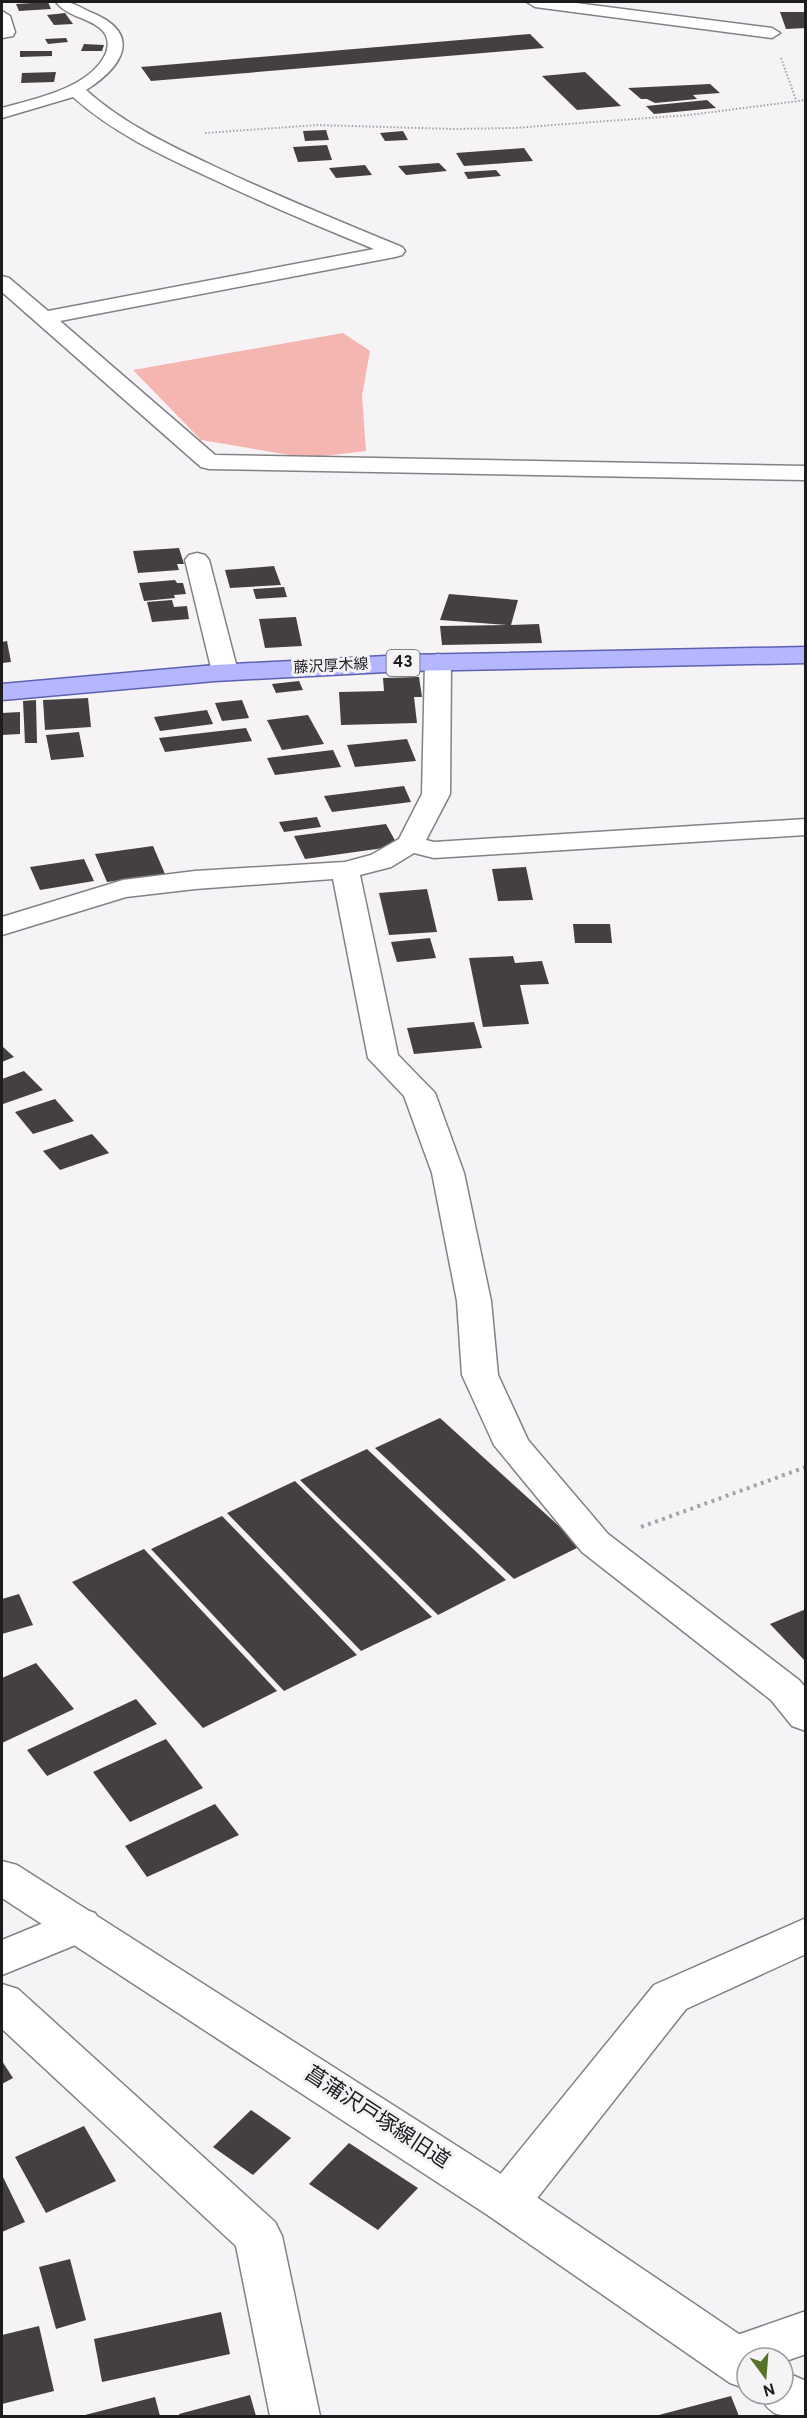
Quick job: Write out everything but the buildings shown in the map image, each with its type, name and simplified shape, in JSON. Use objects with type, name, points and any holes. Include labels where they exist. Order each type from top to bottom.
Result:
[{"type":"main road","name":"藤沢厚木線","points":[[2,692],[225,672],[438,662],[806,655]]},
{"type":"street","points":[[2,113],[75,90],[110,60],[116,51],[116,42],[110,29],[74,11],[64,2]]},
{"type":"street","points":[[535,2],[772,33]]},
{"type":"street","points":[[2,16],[7,32],[2,33]]},
{"type":"street","points":[[45,318],[395,251],[268,199],[132,134],[103,114],[75,90]]},
{"type":"street","points":[[2,282],[209,462],[806,473]]},
{"type":"street","points":[[197,560],[225,672]]},
{"type":"street","points":[[2,926],[123,889],[195,880],[345,870],[381,861],[410,844],[436,794],[438,662]]},
{"type":"street","points":[[410,844],[434,850],[806,827]]},
{"type":"street","points":[[345,870],[383,1058],[419,1093],[448,1173],[474,1301],[480,1375],[512,1445],[595,1543],[785,1690],[806,1716]]},
{"type":"street","name":"菖蒲沢戸塚線旧道","points":[[2,1877],[80,1925],[506,2202],[735,2359]]},
{"type":"street","points":[[2,1958],[80,1925]]},
{"type":"street","points":[[506,2202],[670,1997],[806,1935]]},
{"type":"street","points":[[2,2002],[258,2236],[295,2416]]},
{"type":"street","points":[[775,2346],[806,2332]]},
{"type":"path","points":[[132,134],[189,134],[317,125],[453,129],[513,128],[678,116],[806,100]]},
{"type":"path","points":[[595,1543],[806,1467]]},
{"type":"shaded area","points":[[343,333],[370,351],[362,396],[366,451],[307,458],[201,440],[133,370]]}]
